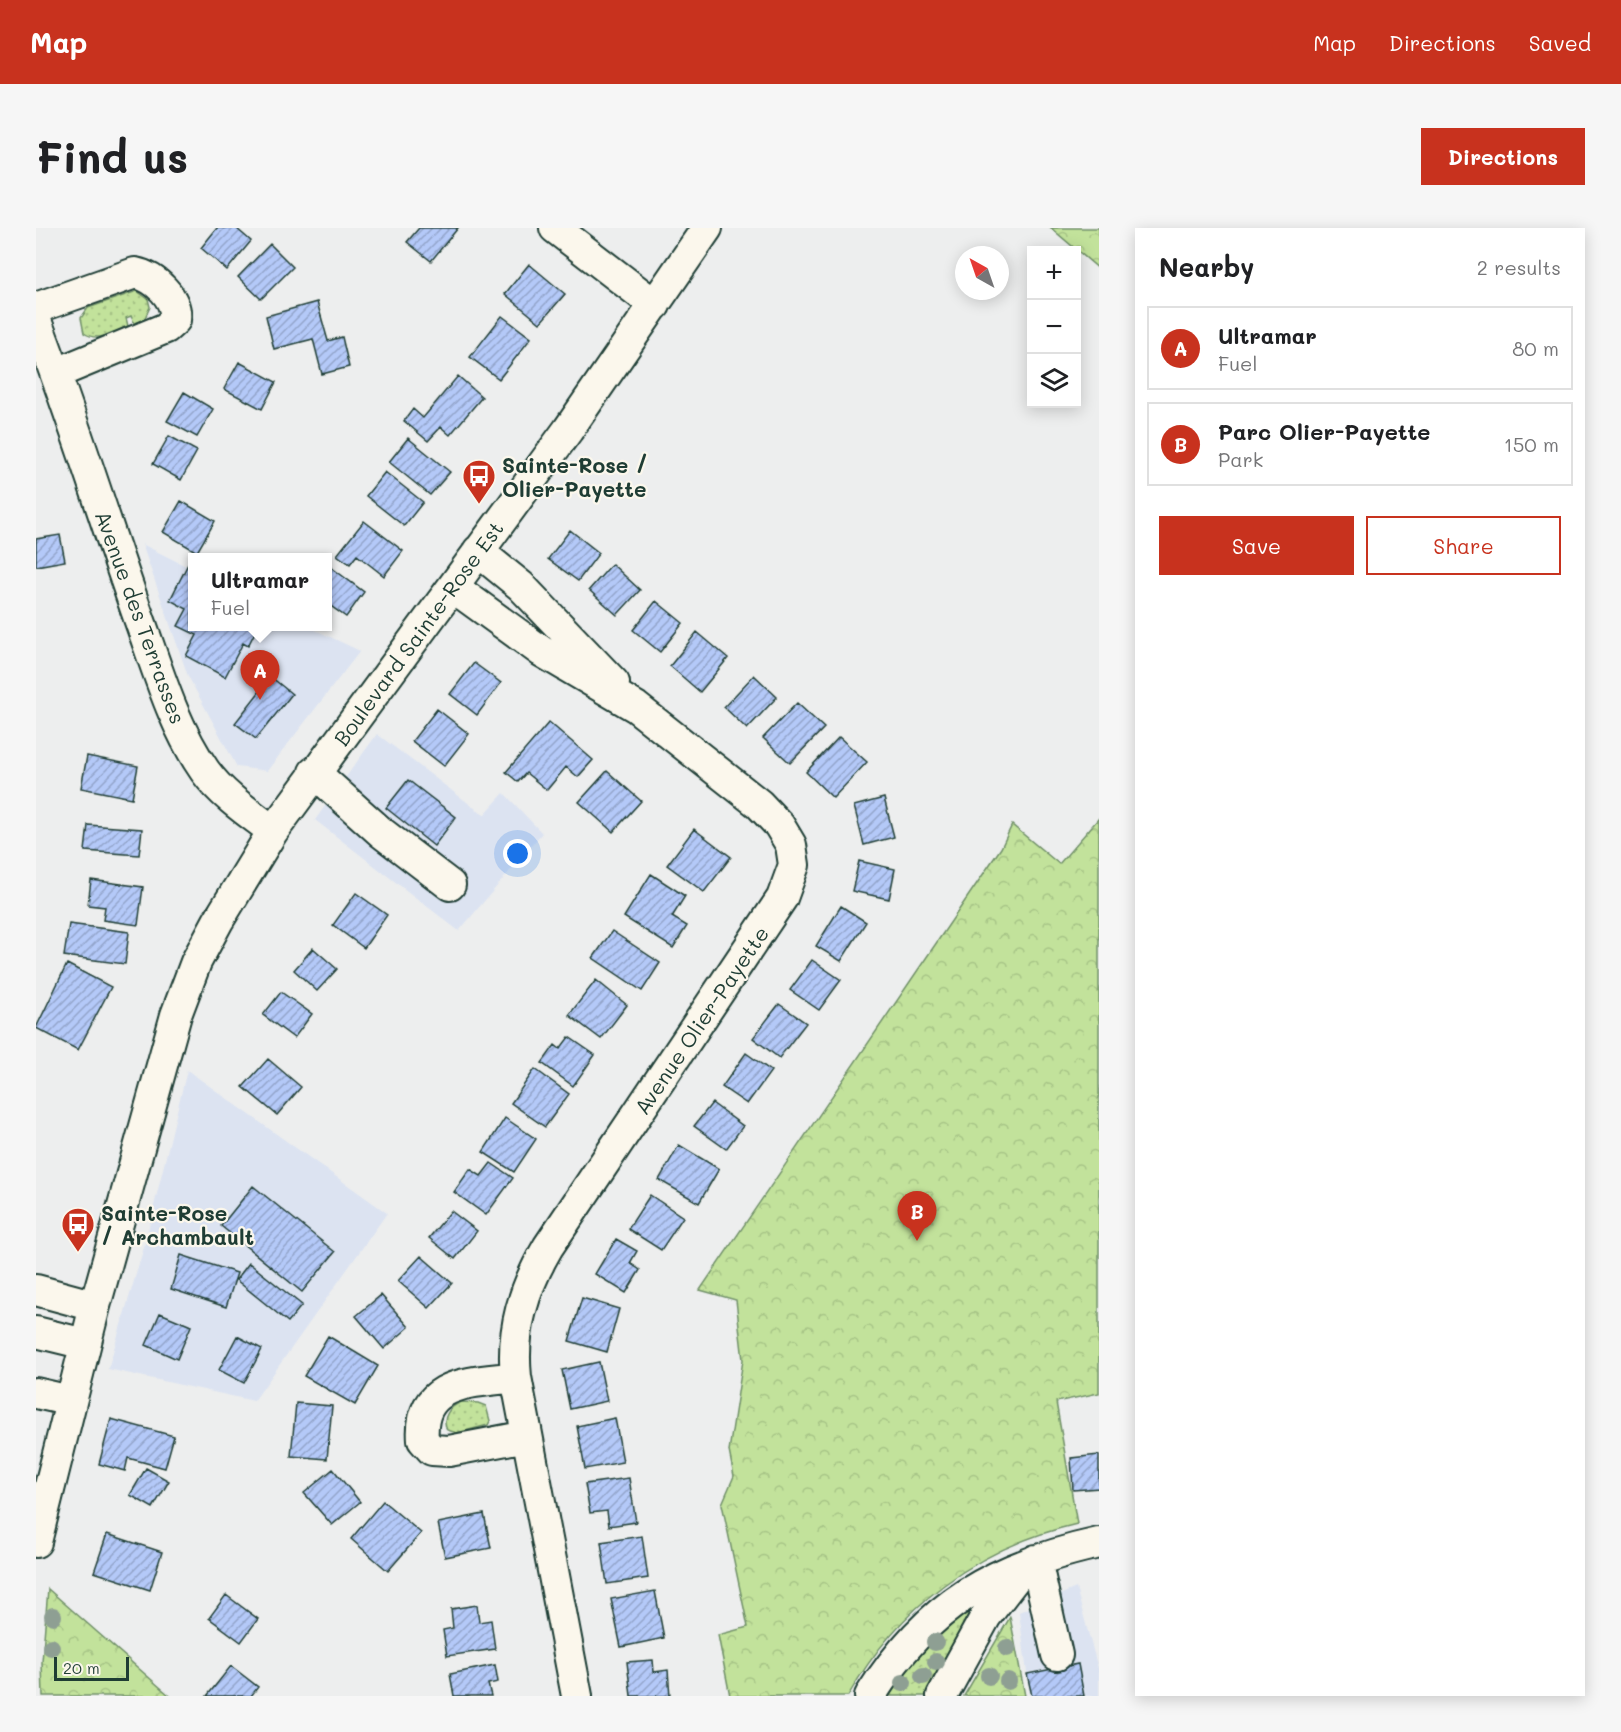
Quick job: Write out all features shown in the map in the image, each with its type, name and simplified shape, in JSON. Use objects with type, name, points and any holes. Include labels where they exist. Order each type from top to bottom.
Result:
[{"type":"street","points":[[555,228],[655,305]]},
{"type":"street","name":"Boulevard Sainte-Rose Est","points":[[36,1542],[40,1505],[182,998],[196,962],[221,914],[273,831],[314,772],[453,587],[655,305],[707,228]]},
{"type":"street","points":[[36,308],[135,273],[157,283],[176,310],[175,320],[166,328],[57,373]]},
{"type":"street","name":"Avenue des Terrasses","points":[[36,321],[57,373],[136,609],[183,731],[199,762],[213,782],[273,831]]},
{"type":"street","name":"Avenue Olier-Payette","points":[[478,551],[521,586],[636,707],[770,815],[786,834],[791,845],[794,865],[788,886],[772,915],[539,1262],[526,1291],[518,1318],[515,1347],[516,1377],[577,1696]]},
{"type":"street","name":"Avenue Olier-Payette","points":[[453,587],[541,651],[636,707]]},
{"type":"street","points":[[314,772],[382,833],[450,885]]},
{"type":"street","points":[[36,1290],[95,1306]]},
{"type":"street","points":[[36,1332],[85,1344]]},
{"type":"street","points":[[516,1377],[448,1387],[438,1396],[427,1414],[423,1440],[432,1450],[449,1451],[527,1436]]},
{"type":"street","points":[[36,1393],[70,1401]]},
{"type":"street","points":[[870,1696],[902,1650],[926,1623],[979,1585],[1032,1562],[1099,1543]]},
{"type":"street","points":[[1032,1562],[1057,1655]]},
{"type":"street","points":[[942,1696],[986,1616],[1032,1562]]},
{"type":"shaded area","points":[[142,544],[188,567],[188,631],[318,631],[360,651],[267,771],[237,767],[188,676]]},
{"type":"shaded area","points":[[377,734],[484,815],[504,793],[542,833],[459,931],[315,820]]},
{"type":"shaded area","points":[[187,1070],[387,1213],[254,1401],[108,1369],[144,1247]]},
{"type":"shaded area","points":[[1076,1588],[1099,1672],[1099,1696],[1030,1696],[1019,1612]]},
{"type":"green space","points":[[1051,228],[1099,228],[1099,269],[1081,254],[1081,246],[1072,246]]},
{"type":"green space","points":[[137,291],[148,299],[150,307],[143,322],[135,325],[131,316],[126,318],[128,326],[112,333],[95,337],[84,333],[81,318],[88,308]]},
{"type":"green space","points":[[1099,818],[1099,1393],[1056,1402],[1077,1524],[1040,1534],[1006,1548],[974,1565],[944,1585],[891,1635],[868,1664],[848,1696],[730,1696],[718,1635],[748,1627],[722,1504],[734,1476],[729,1451],[743,1360],[736,1300],[700,1290],[1001,848],[1012,825],[1059,864]]},
{"type":"green space","points":[[462,1402],[486,1406],[490,1421],[488,1425],[457,1433],[447,1430],[446,1416],[454,1406]]},
{"type":"green space","points":[[48,1589],[170,1696],[43,1696],[42,1662]]},
{"type":"green space","points":[[983,1594],[930,1696],[884,1696],[901,1669]]},
{"type":"green space","points":[[1010,1617],[1025,1696],[964,1696]]},
{"type":"building","points":[[217,228],[236,228],[251,241],[227,270],[201,248]]},
{"type":"building","points":[[419,228],[458,228],[431,261],[407,242]]},
{"type":"building","points":[[270,244],[293,267],[261,299],[238,277]]},
{"type":"building","points":[[529,264],[565,294],[540,323],[505,294]]},
{"type":"building","points":[[317,302],[328,341],[342,337],[349,367],[322,374],[313,339],[274,349],[266,316]]},
{"type":"building","points":[[502,316],[531,338],[499,379],[470,357]]},
{"type":"building","points":[[239,362],[276,382],[262,409],[224,389]]},
{"type":"building","points":[[458,376],[482,397],[450,435],[441,427],[428,441],[404,421],[413,409],[423,418]]},
{"type":"building","points":[[184,392],[213,409],[197,437],[167,421]]},
{"type":"building","points":[[169,436],[197,451],[181,480],[153,464]]},
{"type":"building","points":[[408,438],[450,472],[430,495],[389,462]]},
{"type":"building","points":[[385,472],[423,502],[404,526],[366,496]]},
{"type":"building","points":[[181,501],[215,521],[197,552],[163,532]]},
{"type":"building","points":[[364,521],[403,551],[384,576],[357,555],[350,564],[337,555]]},
{"type":"building","points":[[570,530],[599,553],[578,581],[548,559]]},
{"type":"building","points":[[60,535],[65,561],[36,566],[36,539]]},
{"type":"building","points":[[188,564],[188,631],[178,626],[187,609],[170,600]]},
{"type":"building","points":[[612,564],[640,590],[617,615],[589,590]]},
{"type":"building","points":[[332,568],[364,592],[346,617],[332,607]]},
{"type":"building","points":[[656,601],[683,623],[660,652],[633,630]]},
{"type":"building","points":[[189,631],[256,631],[248,646],[243,643],[225,677],[186,656],[197,635]]},
{"type":"building","points":[[697,632],[728,658],[700,692],[670,666]]},
{"type":"building","points":[[474,663],[501,683],[477,715],[450,694]]},
{"type":"building","points":[[754,675],[777,697],[747,729],[724,707]]},
{"type":"building","points":[[271,677],[292,694],[256,739],[235,723]]},
{"type":"building","points":[[797,703],[824,728],[790,763],[763,738]]},
{"type":"building","points":[[437,709],[469,734],[444,766],[412,741]]},
{"type":"building","points":[[549,722],[593,760],[578,777],[566,767],[547,790],[526,773],[518,782],[506,772]]},
{"type":"building","points":[[839,737],[867,762],[833,798],[806,772]]},
{"type":"building","points":[[87,756],[138,766],[132,798],[81,788]]},
{"type":"building","points":[[607,771],[641,801],[613,832],[579,802]]},
{"type":"building","points":[[408,780],[456,817],[434,846],[386,808]]},
{"type":"building","points":[[884,798],[894,837],[864,845],[854,806]]},
{"type":"building","points":[[88,825],[142,829],[139,855],[85,851]]},
{"type":"building","points":[[694,829],[731,857],[704,892],[667,865]]},
{"type":"building","points":[[859,861],[895,869],[889,899],[852,891]]},
{"type":"building","points":[[651,874],[685,896],[672,917],[687,926],[673,948],[624,917]]},
{"type":"building","points":[[91,880],[143,887],[138,925],[103,920],[105,907],[88,905]]},
{"type":"building","points":[[356,893],[387,915],[364,948],[333,925]]},
{"type":"building","points":[[841,906],[866,922],[841,961],[816,946]]},
{"type":"building","points":[[69,924],[129,932],[125,964],[64,956]]},
{"type":"building","points":[[612,931],[660,963],[642,991],[593,958]]},
{"type":"building","points":[[313,948],[337,969],[317,991],[294,970]]},
{"type":"building","points":[[812,960],[841,980],[819,1010],[790,990]]},
{"type":"building","points":[[67,964],[111,987],[78,1050],[36,1028]]},
{"type":"building","points":[[596,980],[627,1005],[601,1039],[569,1015]]},
{"type":"building","points":[[281,992],[312,1014],[294,1038],[263,1015]]},
{"type":"building","points":[[779,1004],[806,1023],[779,1058],[753,1038]]},
{"type":"building","points":[[569,1037],[595,1055],[573,1086],[542,1063],[555,1045],[560,1049]]},
{"type":"building","points":[[746,1053],[771,1071],[747,1104],[722,1087]]},
{"type":"building","points":[[268,1059],[301,1087],[277,1115],[243,1087]]},
{"type":"building","points":[[535,1069],[569,1094],[545,1127],[511,1103]]},
{"type":"building","points":[[712,1103],[743,1126],[726,1149],[694,1126]]},
{"type":"building","points":[[505,1118],[536,1139],[514,1172],[483,1152]]},
{"type":"building","points":[[679,1145],[719,1169],[699,1203],[659,1180]]},
{"type":"building","points":[[491,1163],[513,1178],[486,1215],[454,1192],[470,1169],[481,1176]]},
{"type":"building","points":[[253,1186],[335,1252],[302,1292],[221,1226]]},
{"type":"building","points":[[650,1195],[683,1217],[661,1250],[628,1229]]},
{"type":"building","points":[[451,1211],[477,1231],[455,1259],[429,1238]]},
{"type":"building","points":[[616,1239],[637,1251],[630,1263],[640,1270],[626,1293],[595,1274]]},
{"type":"building","points":[[181,1255],[237,1273],[226,1307],[171,1289]]},
{"type":"building","points":[[421,1256],[452,1283],[429,1308],[398,1281]]},
{"type":"building","points":[[249,1263],[302,1305],[288,1322],[236,1280]]},
{"type":"building","points":[[381,1295],[409,1327],[384,1349],[356,1316]]},
{"type":"building","points":[[582,1298],[619,1309],[607,1352],[569,1341]]},
{"type":"building","points":[[160,1313],[191,1326],[177,1359],[146,1345]]},
{"type":"building","points":[[237,1336],[262,1349],[244,1383],[219,1370]]},
{"type":"building","points":[[328,1336],[378,1366],[355,1405],[304,1376]]},
{"type":"building","points":[[599,1362],[607,1401],[570,1409],[562,1370]]},
{"type":"building","points":[[296,1403],[332,1406],[327,1459],[291,1456]]},
{"type":"building","points":[[615,1418],[623,1462],[585,1469],[577,1426]]},
{"type":"building","points":[[111,1419],[174,1436],[165,1468],[128,1458],[125,1471],[99,1464]]},
{"type":"building","points":[[1099,1455],[1099,1488],[1073,1490],[1071,1458]]},
{"type":"building","points":[[146,1468],[169,1481],[153,1508],[130,1495]]},
{"type":"building","points":[[333,1469],[360,1502],[332,1525],[304,1493]]},
{"type":"building","points":[[629,1478],[636,1522],[609,1526],[607,1511],[590,1513],[585,1484]]},
{"type":"building","points":[[383,1501],[421,1533],[388,1571],[351,1539]]},
{"type":"building","points":[[484,1514],[491,1548],[445,1557],[438,1523]]},
{"type":"building","points":[[107,1534],[162,1552],[150,1590],[94,1572]]},
{"type":"building","points":[[642,1536],[648,1578],[607,1584],[601,1542]]},
{"type":"building","points":[[655,1591],[664,1638],[621,1647],[611,1599]]},
{"type":"building","points":[[226,1595],[258,1619],[241,1642],[209,1618]]},
{"type":"building","points":[[477,1605],[479,1622],[491,1620],[495,1649],[447,1656],[443,1630],[453,1628],[451,1609]]},
{"type":"building","points":[[653,1660],[654,1672],[668,1670],[670,1696],[631,1696],[627,1662]]},
{"type":"building","points":[[1078,1664],[1084,1696],[1032,1696],[1027,1674]]},
{"type":"building","points":[[495,1665],[498,1682],[488,1684],[491,1696],[454,1696],[450,1674]]},
{"type":"building","points":[[231,1666],[258,1687],[251,1696],[207,1696]]},
{"type":"place","name":"Sainte-Rose / Olier-Payette","points":[[479,505]]},
{"type":"place","name":"Ultramar","points":[[260,700]]},
{"type":"place","name":"Parc Olier-Payette","points":[[917,1241]]},
{"type":"place","name":"Sainte-Rose / Archambault","points":[[78,1253]]}]
